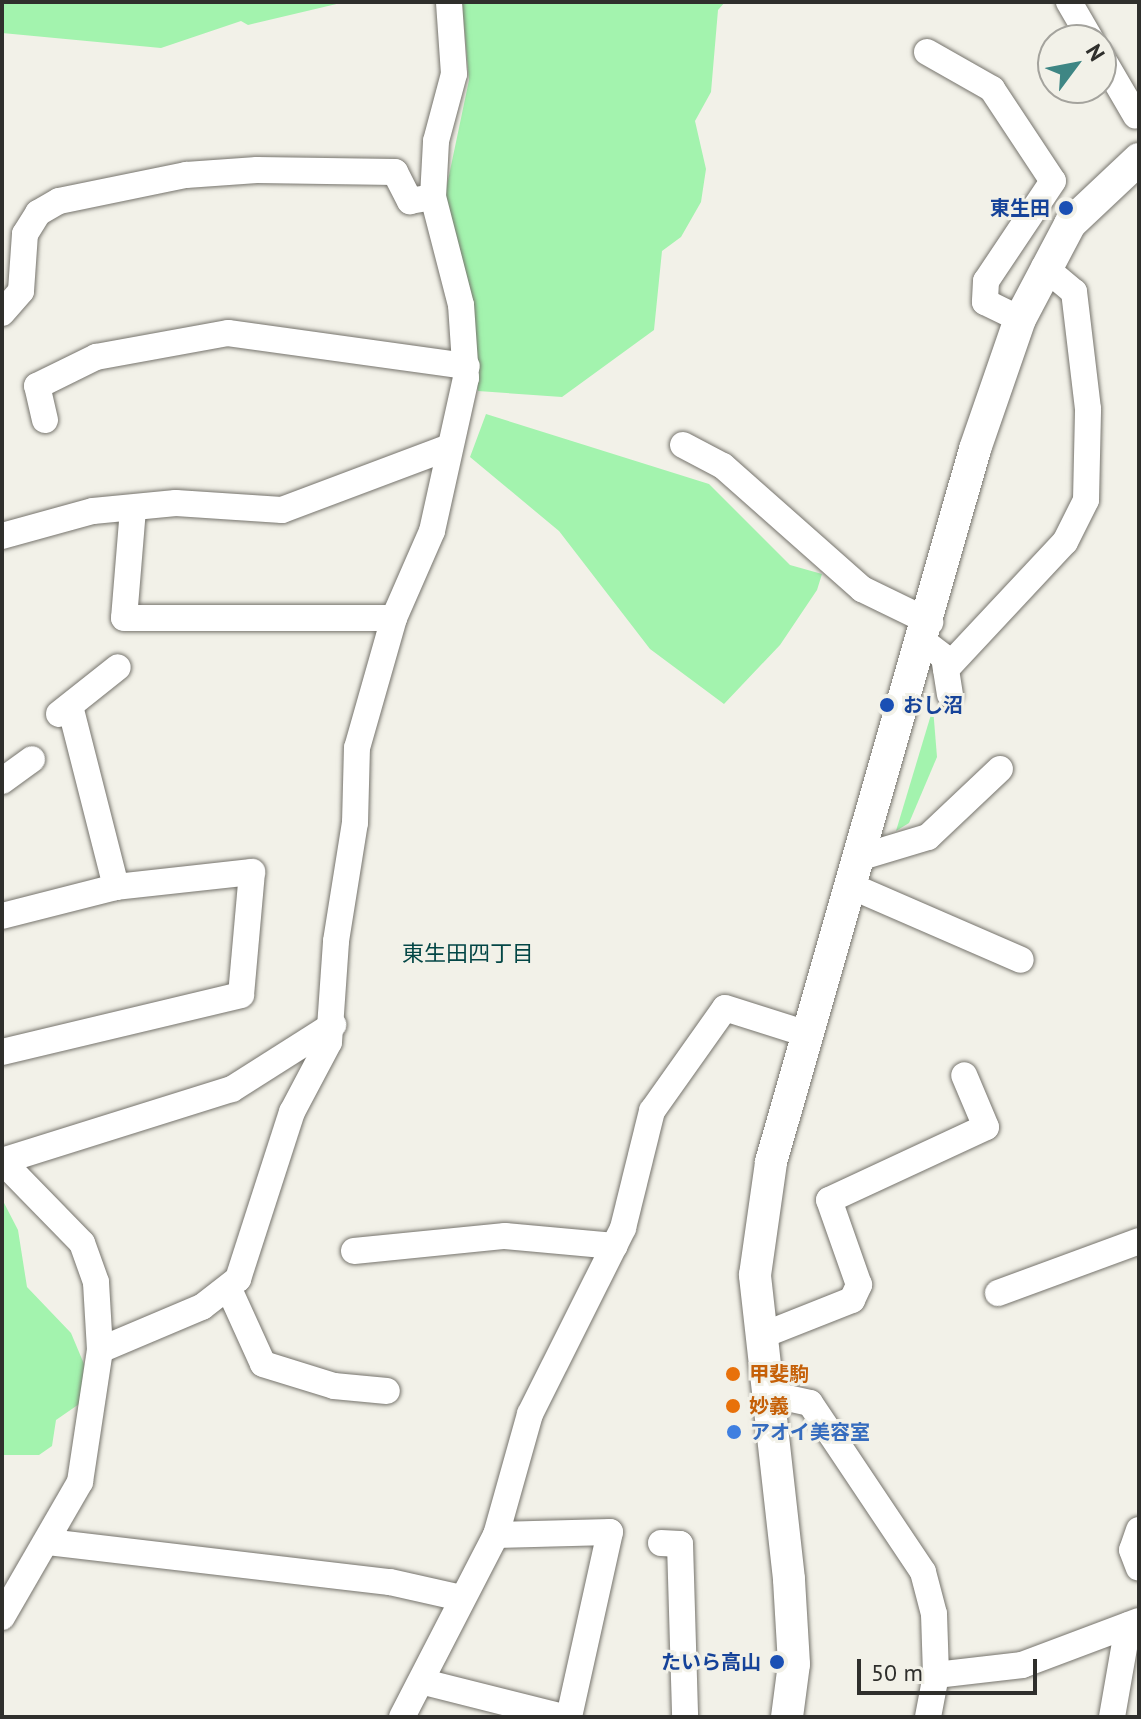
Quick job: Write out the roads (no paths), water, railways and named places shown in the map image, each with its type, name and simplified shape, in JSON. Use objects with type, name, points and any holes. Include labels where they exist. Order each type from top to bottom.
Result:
[{"type":"street","points":[[100,1350],[152,1331],[229,1289],[255,1233],[292,1112],[333,1025],[336,941],[355,823],[357,748],[394,618],[432,531],[467,366],[461,305],[433,197],[436,141],[454,74],[449,2]]},
{"type":"street","points":[[1069,2],[1082,24]]},
{"type":"street","points":[[927,52],[992,89],[1053,181],[986,281],[985,302],[1020,319]]},
{"type":"street","points":[[1117,83],[1136,116]]},
{"type":"street","points":[[787,1717],[794,1664],[755,1275],[760,1218],[807,1034],[927,632],[975,449],[1020,319],[1044,267],[1070,224],[1139,159]]},
{"type":"street","points":[[2,313],[21,291],[25,234],[38,213],[59,201],[186,175],[257,170],[395,172],[410,201],[433,197]]},
{"type":"street","points":[[946,669],[1065,542],[1086,500],[1088,409],[1074,292],[1044,267]]},
{"type":"street","points":[[45,420],[37,386],[96,357],[228,333],[467,366]]},
{"type":"street","points":[[683,445],[723,466],[862,589],[927,632],[939,649],[950,695]]},
{"type":"street","points":[[2,536],[93,511],[176,503],[282,510],[450,447]]},
{"type":"street","points":[[133,509],[124,622],[394,618]]},
{"type":"street","points":[[116,887],[65,710],[118,667]]},
{"type":"street","points":[[2,781],[32,759]]},
{"type":"street","points":[[854,872],[928,837],[1000,769]]},
{"type":"street","points":[[2,916],[116,887],[252,872],[241,995],[2,1052]]},
{"type":"street","points":[[854,872],[1021,960]]},
{"type":"street","points":[[402,1717],[424,1682],[461,1598],[496,1535],[530,1414],[561,1343],[615,1246],[652,1111],[725,1008],[807,1034]]},
{"type":"street","points":[[2,1617],[80,1482],[100,1350],[96,1282],[82,1243],[2,1161],[232,1089],[333,1025]]},
{"type":"street","points":[[761,1336],[852,1300],[859,1285],[829,1200],[986,1127],[964,1075]]},
{"type":"street","points":[[354,1251],[505,1236],[615,1246]]},
{"type":"street","points":[[998,1293],[1139,1241]]},
{"type":"street","points":[[229,1289],[263,1364],[334,1386],[387,1391]]},
{"type":"street","points":[[769,1394],[810,1403],[923,1572],[934,1614],[936,1675],[928,1717]]},
{"type":"street","points":[[1139,1530],[1132,1550],[1139,1568]]},
{"type":"street","points":[[496,1535],[610,1532],[569,1717]]},
{"type":"street","points":[[48,1542],[390,1582],[461,1598]]},
{"type":"street","points":[[661,1543],[680,1544],[685,1717]]},
{"type":"street","points":[[936,1675],[1022,1665],[1133,1623]]},
{"type":"street","points":[[1112,1717],[1133,1623]]},
{"type":"street","points":[[424,1682],[563,1717]]},
{"type":"place","name":"東生田","points":[[1066,208]]},
{"type":"place","name":"おし沼","points":[[887,705]]},
{"type":"place","name":"甲斐駒","points":[[733,1374]]},
{"type":"place","name":"妙義","points":[[733,1406]]},
{"type":"place","name":"アオイ美容室","points":[[734,1432]]},
{"type":"place","name":"たいら高山","points":[[777,1662]]},
{"type":"district","name":"東生田四丁目","points":[[468,954]]}]
